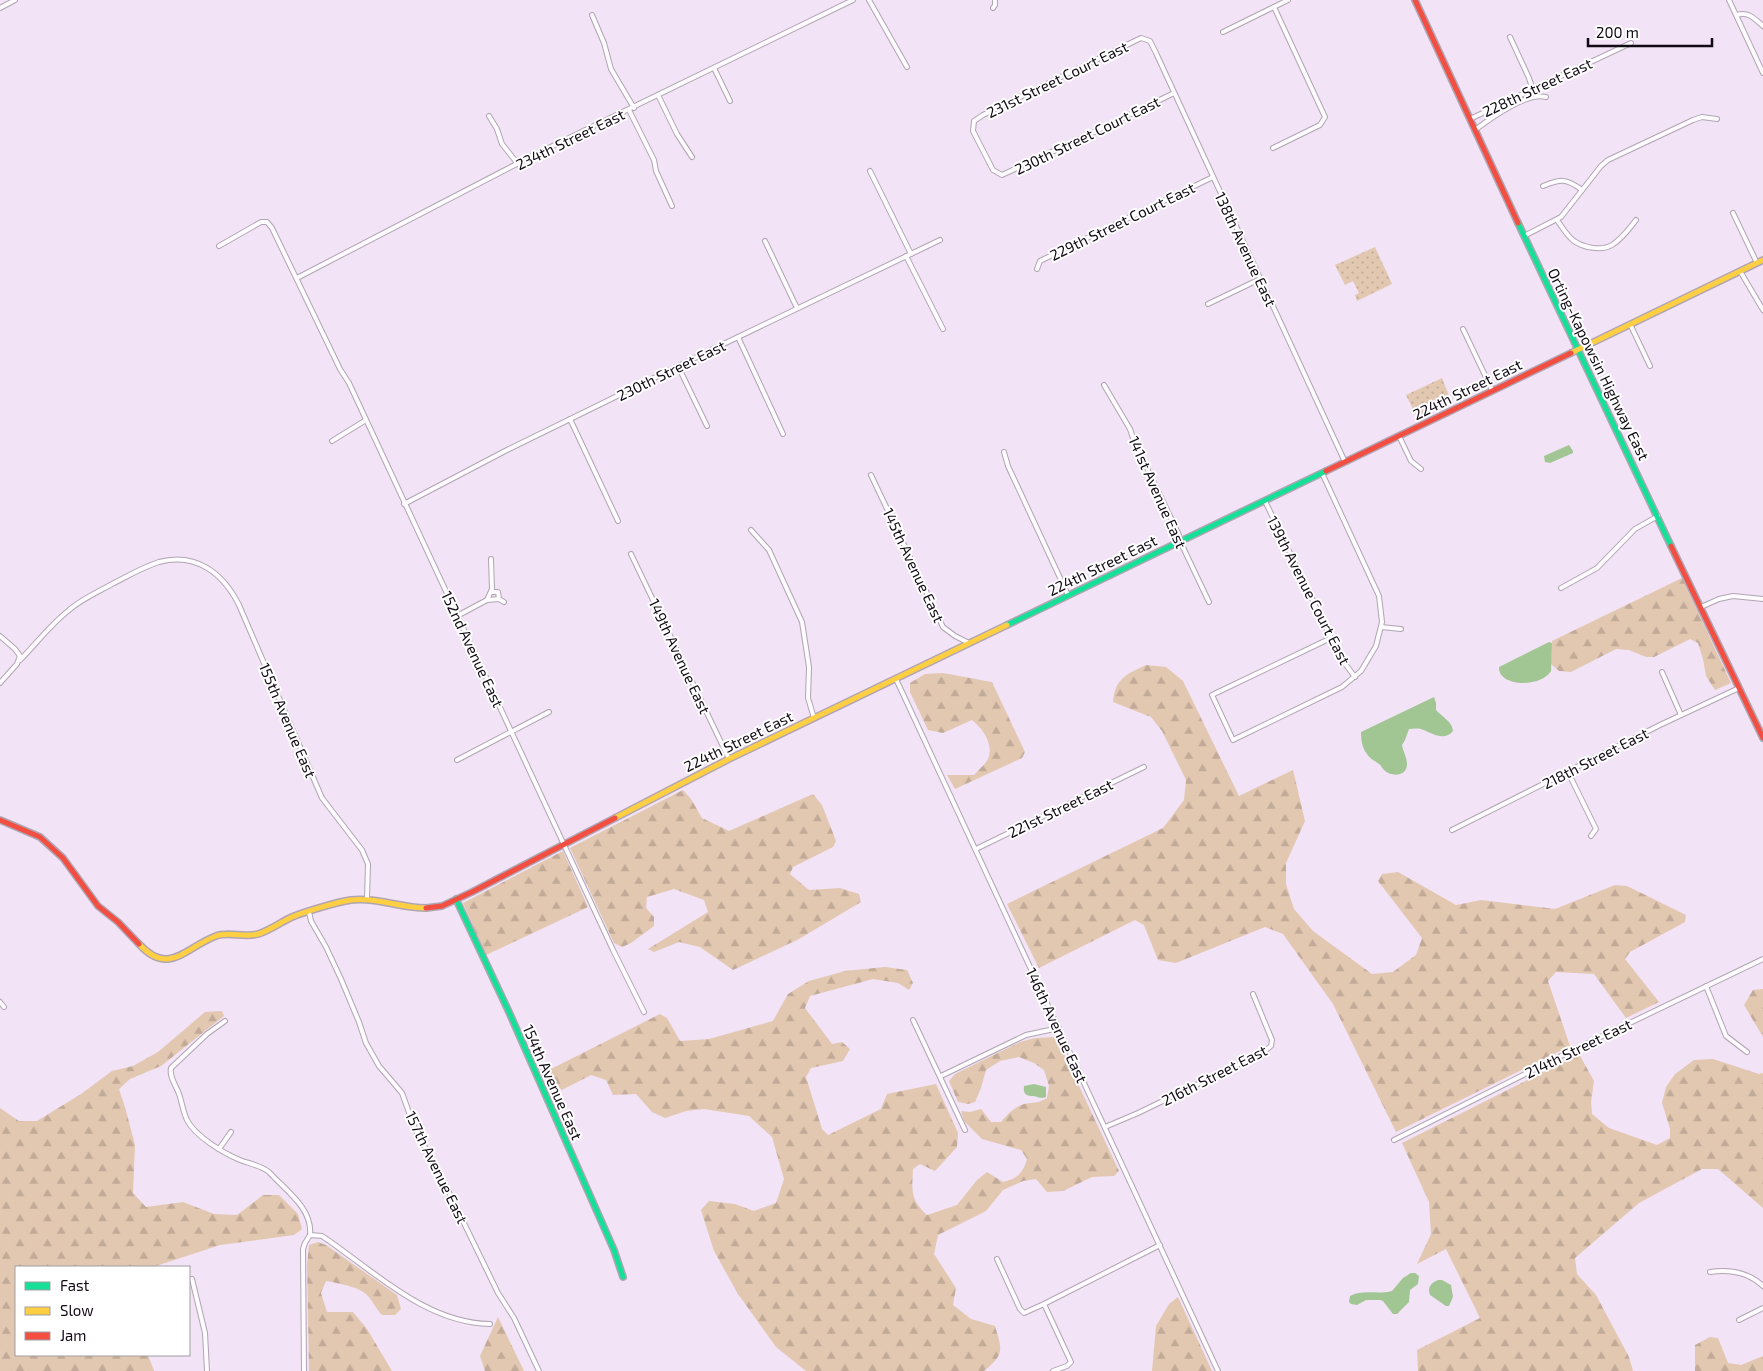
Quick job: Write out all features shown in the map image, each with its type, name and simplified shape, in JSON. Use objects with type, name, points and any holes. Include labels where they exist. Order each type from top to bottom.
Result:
[{"type":"street","points":[[0,8],[15,0]]},
{"type":"street","name":"234th Street East","points":[[297,278],[518,164],[853,0]]},
{"type":"street","points":[[870,0],[907,67]]},
{"type":"street","points":[[993,8],[995,0]]},
{"type":"street","points":[[1222,32],[1288,0]]},
{"type":"street","name":"Orting-Kapowsin Highway East","points":[[1415,0],[1577,349],[1763,738]]},
{"type":"street","points":[[1729,0],[1763,73]]},
{"type":"street","points":[[1273,148],[1320,126],[1325,119],[1274,7]]},
{"type":"street","points":[[1736,15],[1741,13],[1748,14],[1763,26]]},
{"type":"street","points":[[592,15],[604,43],[611,69],[632,109],[654,160],[656,172],[672,206]]},
{"type":"street","points":[[1510,37],[1533,90]]},
{"type":"street","name":"138th Avenue East","points":[[1144,38],[1152,45],[1345,462]]},
{"type":"street","name":"231st Street Court East","points":[[999,175],[993,170],[973,131],[973,124],[976,118],[1108,53],[1144,38]]},
{"type":"street","name":"228th Street East","points":[[1470,119],[1631,43]]},
{"type":"street","points":[[714,68],[730,101]]},
{"type":"street","name":"230th Street Court East","points":[[999,175],[1086,136],[1174,93]]},
{"type":"street","points":[[658,95],[692,157]]},
{"type":"street","points":[[1475,130],[1496,115],[1521,102],[1537,96],[1546,97]]},
{"type":"street","points":[[489,116],[497,129],[502,144],[518,164]]},
{"type":"street","points":[[1524,236],[1557,220],[1565,213],[1601,166],[1608,160],[1693,120],[1702,117],[1717,119]]},
{"type":"street","points":[[870,172],[911,254]]},
{"type":"street","name":"229th Street Court East","points":[[1037,269],[1040,261],[1213,177]]},
{"type":"street","points":[[1543,186],[1567,180],[1582,190]]},
{"type":"street","points":[[1734,213],[1757,263]]},
{"type":"street","points":[[1557,220],[1574,241],[1586,246],[1603,248],[1616,242],[1636,220]]},
{"type":"street","points":[[219,246],[256,224],[267,222],[297,278]]},
{"type":"street","name":"230th Street East","points":[[404,504],[570,419],[940,240]]},
{"type":"street","points":[[765,241],[797,308]]},
{"type":"street","points":[[906,256],[943,330]]},
{"type":"street","name":"224th Street East","points":[[0,820],[36,835],[46,842],[63,858],[93,901],[118,922],[148,954],[158,959],[168,960],[177,958],[216,936],[226,934],[258,934],[287,919],[349,900],[367,899],[424,908],[442,906],[729,759],[1763,260]]},
{"type":"street","points":[[1740,271],[1763,310]]},
{"type":"street","name":"152nd Avenue East","points":[[297,278],[366,420],[613,950],[644,1012]]},
{"type":"street","points":[[1208,304],[1260,279]]},
{"type":"street","points":[[1630,324],[1650,366]]},
{"type":"street","points":[[1463,329],[1492,390]]},
{"type":"street","points":[[738,337],[783,434]]},
{"type":"street","points":[[678,366],[707,426]]},
{"type":"street","name":"141st Avenue East","points":[[1104,385],[1130,429],[1209,602]]},
{"type":"street","points":[[570,419],[618,521]]},
{"type":"street","points":[[332,441],[366,420]]},
{"type":"street","points":[[1399,436],[1411,460],[1421,469]]},
{"type":"street","points":[[1004,452],[1010,471],[1068,595]]},
{"type":"street","points":[[1322,473],[1376,587],[1381,605],[1379,638],[1372,655],[1355,677],[1342,687],[1233,740],[1212,695],[1331,638]]},
{"type":"street","name":"145th Avenue East","points":[[872,475],[943,627],[969,643]]},
{"type":"street","name":"139th Avenue Court East","points":[[1265,501],[1331,638],[1345,664],[1355,677]]},
{"type":"street","points":[[1561,588],[1597,568],[1607,560],[1635,529],[1658,516]]},
{"type":"street","points":[[751,530],[768,550],[802,622],[809,667],[809,702],[814,718]]},
{"type":"street","name":"149th Avenue East","points":[[631,554],[729,759]]},
{"type":"street","points":[[487,600],[491,592],[491,559]]},
{"type":"street","name":"155th Avenue East","points":[[20,660],[64,614],[81,601],[152,565],[166,561],[183,560],[207,568],[223,579],[232,591],[288,716],[322,798],[362,850],[368,864],[367,899]]},
{"type":"street","points":[[491,592],[498,592],[499,599]]},
{"type":"street","points":[[1701,607],[1719,599],[1733,596],[1763,599]]},
{"type":"street","points":[[457,616],[487,600],[499,599],[504,602]]},
{"type":"street","points":[[1381,627],[1401,629]]},
{"type":"street","points":[[0,636],[18,652],[20,660],[0,683]]},
{"type":"street","points":[[1662,672],[1681,715]]},
{"type":"street","name":"146th Avenue East","points":[[896,678],[1218,1371]]},
{"type":"street","name":"218th Street East","points":[[1452,830],[1681,715],[1739,688]]},
{"type":"street","points":[[457,760],[549,712]]},
{"type":"street","name":"221st Street East","points":[[976,849],[1144,768]]},
{"type":"street","points":[[1568,772],[1596,828],[1591,836]]},
{"type":"street","name":"154th Avenue East","points":[[456,899],[610,1240],[623,1278]]},
{"type":"street","name":"157th Avenue East","points":[[309,912],[311,921],[341,979],[369,1049],[378,1066],[402,1093],[415,1129],[444,1182],[498,1293],[514,1318],[539,1371]]},
{"type":"street","name":"214th Street East","points":[[1394,1140],[1535,1068],[1763,959]]},
{"type":"street","points":[[1706,986],[1726,1036],[1747,1052]]},
{"type":"street","name":"216th Street East","points":[[1105,1127],[1262,1053],[1272,1046],[1272,1040],[1253,994]]},
{"type":"street","points":[[0,1002],[4,1007]]},
{"type":"street","points":[[913,1020],[965,1130]]},
{"type":"street","points":[[225,1021],[207,1034],[170,1070],[188,1122],[199,1134],[219,1149],[239,1160],[264,1168],[300,1204],[308,1218],[310,1235],[303,1249],[304,1371]]},
{"type":"street","points":[[941,1076],[1026,1035],[1059,1028]]},
{"type":"street","points":[[219,1149],[231,1132]]},
{"type":"street","points":[[310,1235],[322,1236],[409,1297],[439,1314],[468,1322],[490,1324]]},
{"type":"street","points":[[997,1260],[1022,1311],[1027,1312],[1160,1245]]},
{"type":"street","points":[[1710,1272],[1726,1270],[1740,1273],[1756,1280],[1763,1286]]},
{"type":"street","points":[[192,1279],[205,1332],[207,1371]]},
{"type":"street","points":[[1044,1304],[1070,1356],[1071,1364],[1053,1371]]},
{"type":"street","points":[[1739,1320],[1763,1308]]},
{"type":"green space","points":[[1375,247],[1392,284],[1357,301],[1355,295],[1359,293],[1353,281],[1345,285],[1335,265]]},
{"type":"green space","points":[[1442,378],[1451,401],[1419,418],[1417,417],[1406,395]]},
{"type":"green space","points":[[1682,578],[1731,683],[1715,690],[1706,676],[1698,643],[1690,639],[1654,657],[1646,657],[1629,650],[1616,649],[1571,672],[1559,671],[1551,664],[1552,641]]},
{"type":"green space","points":[[1146,665],[1166,667],[1183,681],[1239,796],[1293,770],[1305,821],[1286,863],[1286,884],[1294,909],[1313,931],[1372,974],[1393,972],[1416,955],[1422,938],[1378,881],[1382,874],[1398,872],[1456,905],[1481,900],[1555,909],[1615,885],[1627,886],[1686,915],[1685,922],[1630,952],[1625,959],[1659,1002],[1626,1018],[1594,974],[1556,972],[1548,981],[1570,1046],[1396,1132],[1333,1004],[1283,934],[1265,927],[1176,963],[1158,960],[1144,925],[1135,920],[1039,968],[1007,904],[1163,828],[1184,800],[1186,780],[1162,731],[1151,717],[1113,702],[1119,682],[1128,674]]},
{"type":"green space","points":[[943,673],[992,682],[1025,752],[1022,758],[955,789],[947,775],[974,775],[988,759],[990,748],[983,732],[972,720],[943,733],[928,730],[910,692],[910,683],[925,674]]},
{"type":"green space","points":[[683,790],[691,799],[702,818],[729,831],[813,794],[822,805],[836,841],[833,847],[793,867],[790,874],[809,890],[840,888],[859,894],[861,902],[799,939],[733,970],[700,947],[679,942],[654,952],[648,949],[708,912],[704,900],[674,889],[647,897],[646,908],[654,917],[654,926],[631,943],[622,947],[614,943],[570,848]]},
{"type":"green space","points":[[563,851],[588,907],[486,955],[463,903]]},
{"type":"green space","points":[[885,967],[907,970],[913,983],[909,990],[898,983],[873,979],[810,996],[805,1008],[832,1044],[842,1042],[850,1049],[843,1061],[811,1068],[806,1077],[822,1129],[828,1135],[881,1109],[887,1094],[936,1084],[958,1133],[957,1147],[935,1171],[920,1164],[913,1169],[913,1194],[921,1209],[927,1215],[957,1205],[977,1180],[987,1172],[1003,1182],[1008,1181],[1019,1175],[1027,1159],[1021,1150],[982,1139],[964,1121],[961,1111],[970,1112],[981,1109],[991,1122],[1001,1122],[1017,1107],[1047,1098],[1049,1086],[1044,1070],[1034,1063],[1019,1057],[1000,1061],[986,1070],[975,1102],[968,1104],[958,1102],[949,1081],[955,1074],[1020,1042],[1035,1038],[1056,1037],[1119,1171],[1114,1176],[1092,1177],[1063,1191],[1047,1192],[1036,1179],[1023,1181],[1003,1190],[986,1211],[938,1235],[934,1254],[956,1288],[953,1305],[971,1319],[995,1326],[1000,1346],[999,1356],[984,1371],[806,1371],[776,1347],[738,1294],[714,1251],[701,1210],[709,1201],[735,1204],[754,1211],[776,1203],[784,1179],[772,1137],[749,1116],[704,1109],[686,1111],[665,1118],[652,1112],[636,1094],[613,1095],[606,1080],[591,1075],[562,1090],[550,1080],[549,1070],[660,1014],[667,1018],[680,1041],[709,1039],[773,1021],[788,994],[809,981],[845,971]]},
{"type":"green space","points":[[1763,989],[1763,1037],[1744,1005],[1753,990]]},
{"type":"green space","points":[[222,1011],[224,1016],[161,1066],[130,1079],[119,1089],[135,1145],[133,1193],[146,1207],[183,1202],[214,1214],[237,1215],[263,1195],[279,1195],[298,1214],[302,1229],[294,1235],[220,1245],[156,1266],[15,1266],[15,1356],[148,1356],[154,1371],[0,1371],[0,1108],[19,1121],[37,1121],[81,1094],[112,1071],[133,1066],[158,1052],[205,1012]]},
{"type":"green space","points":[[1579,1054],[1594,1081],[1591,1102],[1592,1114],[1609,1128],[1657,1145],[1670,1138],[1670,1129],[1662,1103],[1666,1087],[1675,1074],[1694,1060],[1713,1059],[1759,1074],[1763,1073],[1763,1208],[1718,1169],[1702,1169],[1639,1203],[1575,1258],[1577,1274],[1596,1295],[1629,1357],[1633,1371],[1418,1371],[1417,1350],[1480,1318],[1446,1249],[1417,1264],[1431,1234],[1429,1202],[1402,1143]]},
{"type":"green space","points":[[318,1242],[326,1245],[397,1295],[401,1309],[395,1315],[382,1315],[364,1292],[354,1288],[326,1281],[321,1293],[327,1312],[353,1312],[367,1329],[392,1371],[309,1371],[307,1265],[309,1245]]},
{"type":"green space","points":[[1178,1297],[1212,1371],[1152,1371],[1156,1326],[1169,1304]]},
{"type":"green space","points":[[498,1317],[524,1371],[485,1371],[480,1356]]},
{"type":"green space","points":[[1710,1337],[1718,1338],[1728,1363],[1741,1365],[1763,1356],[1763,1371],[1695,1371],[1695,1345]]},
{"type":"shaded area","points":[[1569,445],[1573,453],[1550,463],[1545,462],[1544,456]]},
{"type":"shaded area","points":[[1549,642],[1552,643],[1551,671],[1546,677],[1521,683],[1512,682],[1501,674],[1499,667]]},
{"type":"shaded area","points":[[1434,697],[1436,710],[1449,722],[1453,731],[1446,736],[1442,736],[1421,729],[1409,729],[1402,745],[1407,762],[1406,768],[1402,773],[1394,775],[1387,772],[1365,752],[1361,732]]},
{"type":"shaded area","points":[[1034,1084],[1046,1087],[1046,1097],[1041,1098],[1026,1094],[1024,1086]]},
{"type":"shaded area","points":[[1411,1273],[1419,1276],[1418,1284],[1410,1290],[1409,1302],[1397,1314],[1393,1314],[1383,1301],[1380,1300],[1366,1300],[1357,1305],[1349,1302],[1350,1296],[1355,1294],[1392,1291],[1403,1278]]},
{"type":"shaded area","points":[[1438,1280],[1451,1285],[1453,1297],[1449,1306],[1446,1306],[1430,1295],[1430,1286]]},
{"type":"traffic: fast","points":[[1518,223],[1671,546]]},
{"type":"traffic: fast","points":[[1007,625],[1326,471]]},
{"type":"traffic: fast","points":[[456,899],[509,1012],[614,1250],[623,1277]]},
{"type":"traffic: slow","points":[[1571,353],[1763,260]]},
{"type":"traffic: slow","points":[[615,818],[729,759],[1007,625]]},
{"type":"traffic: slow","points":[[139,944],[150,954],[159,958],[169,959],[216,936],[226,934],[258,934],[297,915],[345,901],[360,899],[426,908]]},
{"type":"traffic: jam","points":[[1415,0],[1518,223]]},
{"type":"traffic: jam","points":[[1326,471],[1571,353]]},
{"type":"traffic: jam","points":[[1671,546],[1763,738]]},
{"type":"traffic: jam","points":[[426,908],[442,906],[472,892],[615,818]]},
{"type":"traffic: jam","points":[[0,820],[40,837],[63,858],[98,906],[118,922],[139,944]]}]
